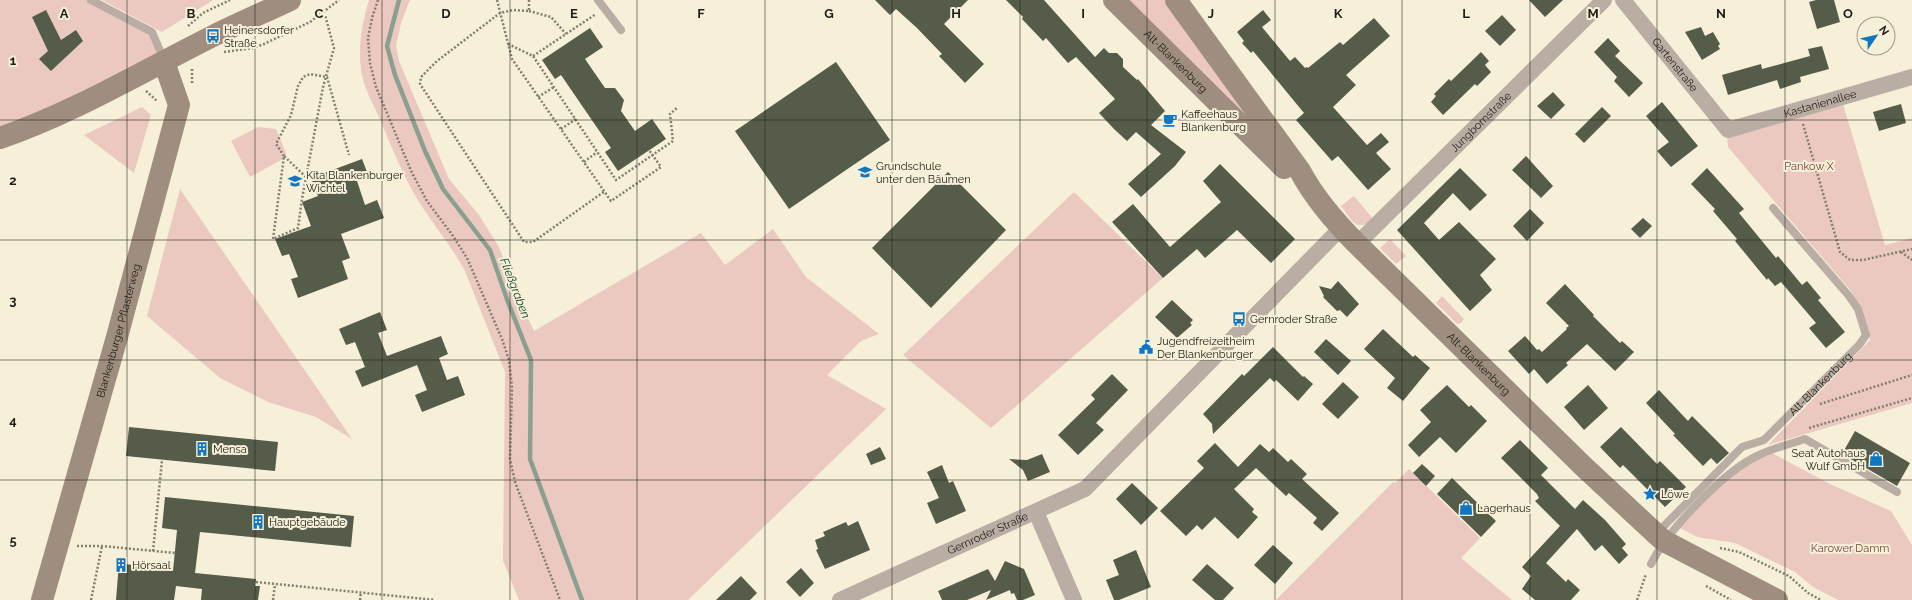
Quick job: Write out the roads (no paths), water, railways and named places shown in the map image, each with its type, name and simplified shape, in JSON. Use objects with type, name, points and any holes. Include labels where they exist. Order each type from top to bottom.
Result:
[{"type":"main road","points":[[0,138],[60,113],[214,36],[290,0]]},
{"type":"main road","name":"Alt-Blankenburg","points":[[1114,0],[1288,172],[1309,188]]},
{"type":"main road","name":"Alt-Blankenburg","points":[[1176,0],[1300,171],[1309,188],[1341,228],[1583,466],[1660,538]]},
{"type":"main road","name":"Blankenburger Pflasterweg","points":[[42,600],[118,337],[179,105],[164,62]]},
{"type":"main road","points":[[1660,538],[1777,600]]},
{"type":"street","name":"Jungbornstraße","points":[[1356,244],[1604,0]]},
{"type":"street","name":"Gartenstraße","points":[[1623,0],[1728,130]]},
{"type":"street","name":"Kastanienallee","points":[[1728,130],[1912,77]]},
{"type":"street","name":"Gernroder Straße","points":[[841,600],[1085,489],[1341,228]]},
{"type":"street","points":[[1036,512],[1074,600]]},
{"type":"lane","points":[[91,0],[152,32],[164,62]]},
{"type":"lane","points":[[598,0],[621,30]]},
{"type":"lane","name":"Alt-Blankenburg","points":[[1660,538],[1742,447],[1764,440],[1859,345],[1866,335],[1858,309],[1849,296],[1773,208]]},
{"type":"lane","points":[[1651,564],[1660,538],[1674,528],[1737,469],[1760,455],[1805,439],[1897,492]]},
{"type":"waterway","name":"Fließgraben","points":[[399,0],[387,46],[395,75],[425,151],[443,189],[490,250],[508,302],[531,360],[530,459],[582,600]]},
{"type":"place","name":"Heinersdorfer Straße","points":[[213,36]]},
{"type":"place","name":"Kaffeehaus Blankenburg","points":[[1170,120]]},
{"type":"place","name":"Grundschule unter den Bäumen","points":[[865,172]]},
{"type":"place","name":"Kita Blankenburger Wichtel","points":[[295,181]]},
{"type":"place","name":"Gernroder Straße","points":[[1239,319]]},
{"type":"place","name":"Jugendfreizeitheim Der Blankenburger","points":[[1146,347]]},
{"type":"place","name":"Mensa","points":[[202,449]]},
{"type":"place","name":"Seat Autohaus Wulf GmbH","points":[[1876,459]]},
{"type":"place","name":"Löwe","points":[[1650,494]]},
{"type":"place","name":"Lagerhaus","points":[[1466,508]]},
{"type":"place","name":"Hauptgebäude","points":[[258,522]]},
{"type":"place","name":"Hörsaal","points":[[121,565]]},
{"type":"park label","name":"Pankow X","points":[[1809,166]]},
{"type":"park label","name":"Karower Damm","points":[[1850,548]]}]
